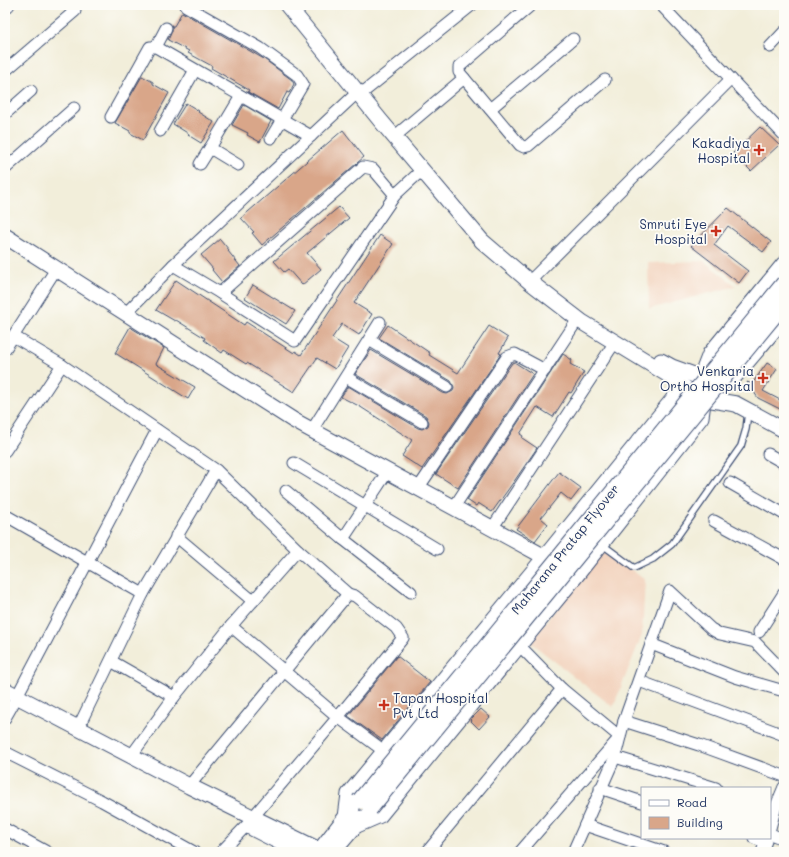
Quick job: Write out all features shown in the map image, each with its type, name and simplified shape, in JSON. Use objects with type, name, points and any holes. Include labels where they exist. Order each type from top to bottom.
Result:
[{"type":"street","points":[[5,9],[10,5]]},
{"type":"street","points":[[5,71],[75,11],[69,5]]},
{"type":"street","points":[[287,5],[400,132],[488,236],[535,276],[587,316],[672,367],[698,373],[711,374],[714,376],[718,384],[718,393],[707,401],[701,417],[601,544],[380,815],[352,821],[349,794],[674,398],[688,390]]},
{"type":"street","points":[[297,5],[422,170],[482,241],[530,282],[578,319],[668,374],[688,390],[693,399],[736,404],[784,430]]},
{"type":"street","points":[[126,313],[173,265],[311,136],[362,91],[472,5]]},
{"type":"street","points":[[532,5],[459,67],[459,72],[524,147],[535,141],[605,80]]},
{"type":"street","points":[[661,5],[784,135]]},
{"type":"street","points":[[186,6],[260,48],[297,75],[303,84],[271,138]]},
{"type":"street","points":[[156,47],[166,28]]},
{"type":"street","points":[[770,47],[784,32]]},
{"type":"street","points":[[490,109],[573,39]]},
{"type":"street","points":[[111,117],[150,47],[156,47],[311,136]]},
{"type":"street","points":[[160,131],[195,70]]},
{"type":"street","points":[[400,132],[464,78]]},
{"type":"street","points":[[535,276],[730,79]]},
{"type":"street","points":[[5,114],[30,91]]},
{"type":"street","points":[[200,164],[241,96]]},
{"type":"street","points":[[5,169],[74,108]]},
{"type":"street","points":[[210,148],[238,165]]},
{"type":"street","points":[[220,293],[363,167],[373,169],[395,195]]},
{"type":"street","points":[[173,265],[295,341],[395,195],[422,170]]},
{"type":"street","points":[[5,236],[293,420],[454,506],[545,557]]},
{"type":"street","points":[[688,390],[688,381],[698,373],[710,354],[784,264]]},
{"type":"street","points":[[5,349],[56,269]]},
{"type":"street","name":"Maharana Pratap Flyover","points":[[322,849],[352,821],[784,283]]},
{"type":"street","name":"Maharana Pratap Flyover","points":[[364,805],[784,304]]},
{"type":"street","points":[[718,384],[736,376],[784,318]]},
{"type":"street","points":[[454,506],[578,319]]},
{"type":"street","points":[[312,430],[380,322]]},
{"type":"street","points":[[13,336],[62,365],[216,470],[298,550],[348,594],[355,596],[396,628],[403,638],[250,821],[221,852]]},
{"type":"street","points":[[369,340],[447,387]]},
{"type":"street","points":[[493,528],[615,342]]},
{"type":"street","points":[[419,487],[507,357],[515,354],[545,370]]},
{"type":"street","points":[[5,451],[62,365]]},
{"type":"street","points":[[346,377],[422,422]]},
{"type":"street","points":[[718,384],[784,421]]},
{"type":"street","points":[[5,718],[10,698],[87,562],[157,430]]},
{"type":"street","points":[[768,454],[784,463]]},
{"type":"street","points":[[294,463],[437,549]]},
{"type":"street","points":[[78,728],[143,594],[216,470]]},
{"type":"street","points":[[343,539],[388,471]]},
{"type":"street","points":[[730,483],[784,514]]},
{"type":"street","points":[[286,491],[343,539],[411,592]]},
{"type":"street","points":[[5,515],[143,594]]},
{"type":"street","points":[[714,521],[784,559]]},
{"type":"street","points":[[176,536],[253,601]]},
{"type":"street","points":[[131,756],[174,697],[231,626],[298,550]]},
{"type":"street","points":[[573,852],[615,757],[624,721],[670,591],[711,629],[720,634],[755,642],[784,672]]},
{"type":"street","points":[[759,632],[784,593]]},
{"type":"street","points":[[189,786],[348,594]]},
{"type":"street","points":[[231,626],[338,717],[384,751]]},
{"type":"street","points":[[651,644],[735,677],[784,691]]},
{"type":"street","points":[[519,645],[562,689],[620,737]]},
{"type":"street","points":[[111,661],[174,697]]},
{"type":"street","points":[[638,681],[784,735]]},
{"type":"street","points":[[427,852],[562,689]]},
{"type":"street","points":[[10,698],[78,728],[189,786],[250,821],[299,852]]},
{"type":"street","points":[[10,698],[250,821],[322,849]]},
{"type":"street","points":[[624,721],[699,745],[784,776]]},
{"type":"street","points":[[520,852],[620,737]]},
{"type":"street","points":[[5,752],[102,801],[194,852]]},
{"type":"street","points":[[615,757],[713,787]]},
{"type":"street","points":[[600,788],[641,802]]},
{"type":"street","points":[[771,821],[773,806],[783,793]]},
{"type":"street","points":[[585,826],[664,852]]},
{"type":"street","points":[[5,829],[43,851]]},
{"type":"street","points":[[766,841],[784,840]]},
{"type":"lane","points":[[601,544],[634,568],[653,558],[672,544],[741,446],[746,429],[748,411]]},
{"type":"shaded area","points":[[704,261],[736,286],[649,309],[648,263]]},
{"type":"shaded area","points":[[604,549],[645,580],[642,635],[613,707],[530,642]]},
{"type":"building","points":[[182,12],[264,59],[292,80],[294,84],[289,93],[287,92],[278,109],[211,68],[212,66],[188,53],[189,51],[168,40],[172,31],[172,26],[174,26]]},
{"type":"building","points":[[142,76],[169,93],[143,140],[115,123]]},
{"type":"building","points":[[186,103],[214,122],[201,143],[173,124]]},
{"type":"building","points":[[244,105],[271,121],[260,142],[247,135],[248,133],[232,125]]},
{"type":"building","points":[[760,127],[779,145],[751,171],[733,153]]},
{"type":"building","points":[[343,130],[364,157],[262,245],[252,233],[254,232],[241,218]]},
{"type":"building","points":[[339,207],[349,218],[307,253],[321,269],[302,285],[288,269],[284,272],[274,261]]},
{"type":"building","points":[[728,208],[771,242],[763,252],[728,226],[714,245],[748,271],[739,283],[691,246]]},
{"type":"building","points":[[380,235],[393,244],[354,303],[372,314],[359,335],[342,324],[332,338],[348,348],[335,369],[317,358],[294,392],[224,350],[222,353],[204,340],[205,338],[176,320],[175,321],[156,310],[176,280],[244,325],[246,322],[294,353],[295,351],[301,355]]},
{"type":"building","points":[[220,239],[240,266],[222,282],[201,255]]},
{"type":"building","points":[[253,285],[295,311],[286,324],[245,298]]},
{"type":"building","points":[[388,325],[430,353],[429,355],[458,373],[489,326],[508,338],[499,353],[501,354],[422,469],[402,456],[412,440],[359,406],[341,397],[348,386],[418,428],[422,429],[428,426],[429,422],[426,416],[355,374],[371,350],[443,393],[447,394],[453,391],[454,387],[451,381],[379,338]]},
{"type":"building","points":[[130,327],[164,348],[156,364],[195,387],[188,399],[115,353]]},
{"type":"building","points":[[563,354],[572,360],[570,364],[584,372],[571,393],[569,392],[553,417],[537,407],[520,434],[523,436],[522,438],[537,448],[492,512],[478,503],[476,506],[467,500]]},
{"type":"building","points":[[514,362],[533,374],[458,488],[436,474]]},
{"type":"building","points":[[767,363],[777,369],[763,391],[784,402],[784,411],[758,398],[747,382],[753,385],[754,381]]},
{"type":"building","points":[[559,472],[581,488],[571,501],[561,493],[541,518],[548,524],[535,541],[516,529]]},
{"type":"building","points":[[397,656],[430,682],[382,740],[348,716]]},
{"type":"building","points":[[481,709],[490,717],[479,729],[470,720]]},
{"type":"place","name":"Kakadiya Hospital","points":[[759,150]]},
{"type":"place","name":"Smruti Eye Hospital","points":[[716,231]]},
{"type":"place","name":"Venkaria Ortho Hospital","points":[[763,378]]},
{"type":"place","name":"Tapan Hospital Pvt Ltd","points":[[384,705]]}]
